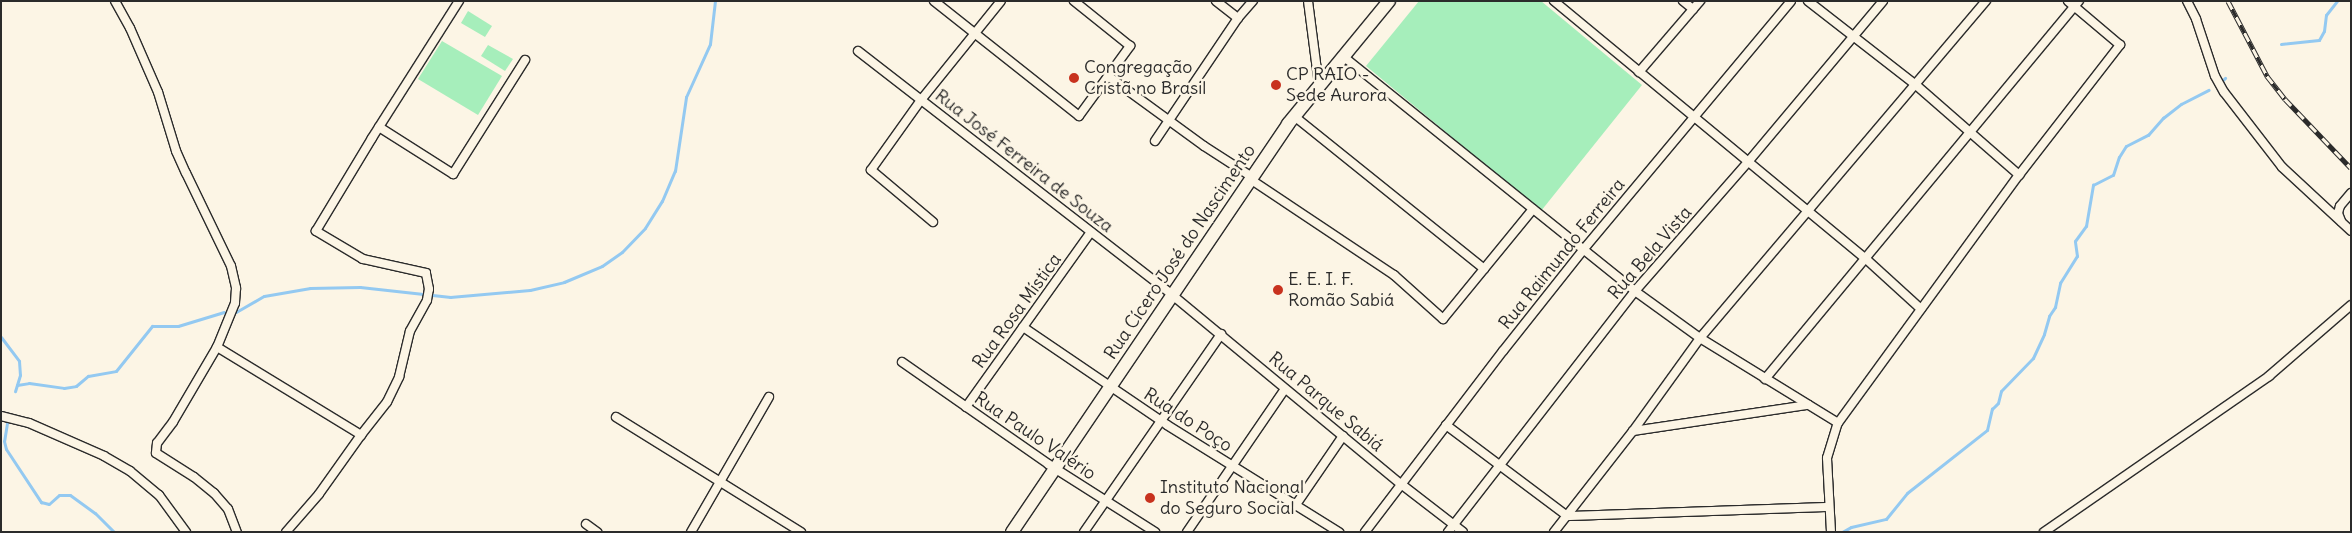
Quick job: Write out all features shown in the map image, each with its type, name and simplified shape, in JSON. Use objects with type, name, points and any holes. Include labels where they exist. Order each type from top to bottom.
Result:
[{"type":"main road","name":"Rua Cícero José do Nascimento","points":[[1012,532],[1171,294],[1294,116],[1389,1]]},
{"type":"street","points":[[116,1],[158,92],[183,166],[231,266],[236,288],[235,303],[217,347],[173,422],[157,443],[157,454],[194,477],[214,493],[228,509],[237,532]]},
{"type":"street","points":[[286,532],[319,494],[360,434],[387,402],[396,384],[410,331],[427,300],[429,289],[426,273],[363,260],[316,231],[459,1]]},
{"type":"street","points":[[934,1],[1079,116],[1130,46],[1074,1]]},
{"type":"street","points":[[933,222],[871,170],[922,100],[1001,1]]},
{"type":"street","points":[[1216,1],[1238,18]]},
{"type":"street","points":[[1155,141],[1238,18],[1253,1]]},
{"type":"street","points":[[1308,1],[1319,87]]},
{"type":"street","points":[[1554,1],[1806,212],[1866,259],[1921,309]]},
{"type":"street","points":[[1683,1],[1693,9]]},
{"type":"street","points":[[1639,72],[1700,1]]},
{"type":"street","name":"Rua Raimundo Ferreira","points":[[1365,532],[1583,250],[1791,1]]},
{"type":"street","points":[[1808,1],[1916,85],[2019,175]]},
{"type":"street","name":"Rua Bela Vista","points":[[1448,532],[1635,291],[1748,162],[1883,1]]},
{"type":"street","points":[[1554,532],[1633,431],[1700,338],[1986,1]]},
{"type":"street","points":[[1831,532],[1827,458],[1838,423],[2019,175],[2120,45],[2077,4],[2068,1]]},
{"type":"street","points":[[2187,1],[2196,19],[2214,76],[2224,92],[2282,167],[2350,230]]},
{"type":"street","points":[[1765,379],[2077,4]]},
{"type":"street","name":"Rua José Ferreira de Souza","points":[[858,50],[1171,294]]},
{"type":"street","points":[[1344,57],[1635,291],[1700,338],[1838,423]]},
{"type":"street","points":[[379,127],[453,174],[526,60]]},
{"type":"street","points":[[1108,76],[1251,178],[1394,276],[1443,319],[1533,209]]},
{"type":"street","points":[[1294,116],[1484,269]]},
{"type":"street","points":[[2350,230],[2341,220],[2338,213],[2341,203],[2351,193]]},
{"type":"street","name":"Rua Rosa Mística","points":[[966,407],[1091,232]]},
{"type":"street","name":"Rua Parque Sabiá","points":[[1171,294],[1401,484],[1463,532]]},
{"type":"street","points":[[2044,532],[2269,376],[2351,305]]},
{"type":"street","name":"Rua do Poço","points":[[1023,328],[1160,421],[1339,532]]},
{"type":"street","points":[[1084,532],[1221,334]]},
{"type":"street","points":[[217,347],[360,434]]},
{"type":"street","name":"Rua Paulo Valério","points":[[902,362],[1054,468],[1154,532]]},
{"type":"street","points":[[1187,532],[1285,389]]},
{"type":"street","points":[[691,532],[769,397]]},
{"type":"street","points":[[1633,431],[1808,405]]},
{"type":"street","points":[[1,416],[29,423],[97,453],[130,471],[159,495],[186,532]]},
{"type":"street","points":[[616,417],[801,532]]},
{"type":"street","points":[[1446,425],[1567,516],[1829,507]]},
{"type":"street","points":[[1295,506],[1343,436]]},
{"type":"street","points":[[586,524],[598,532]]},
{"type":"green space","points":[[1419,1],[1541,1],[1642,85],[1541,211],[1366,66]]},
{"type":"green space","points":[[468,11],[492,26],[485,37],[461,23]]},
{"type":"green space","points":[[442,41],[502,76],[478,115],[418,79]]},
{"type":"green space","points":[[488,45],[513,59],[505,71],[481,56]]},
{"type":"waterway","points":[[236,312],[264,296],[310,288],[360,287],[450,297],[530,290],[564,282],[602,266],[622,252],[645,228],[662,201],[675,171],[686,97],[710,44],[715,1]]},
{"type":"waterway","points":[[2281,44],[2319,40],[2324,31],[2326,15],[2337,1]]},
{"type":"waterway","points":[[1842,532],[1851,527],[1886,519],[1907,493],[1987,430],[1992,409],[1998,403],[2001,391],[2033,358],[2044,334],[2049,316],[2055,307],[2060,283],[2077,256],[2075,241],[2086,226],[2093,185],[2113,175],[2119,157],[2126,146],[2148,135],[2163,118],[2181,104],[2209,90]]},
{"type":"waterway","points":[[17,385],[29,383],[64,388],[76,386],[88,376],[116,371],[152,326],[178,326],[224,312]]},
{"type":"waterway","points":[[1,337],[19,361],[20,375],[15,391]]},
{"type":"waterway","points":[[7,423],[4,441],[6,449],[41,502],[49,504],[59,495],[70,495],[95,513],[114,532]]},
{"type":"railway","points":[[2228,1],[2267,76],[2285,99],[2351,168]]},
{"type":"place","name":"Congregação Cristã no Brasil","points":[[1074,78]]},
{"type":"place","name":"CP RAIO - Sede Aurora","points":[[1276,85]]},
{"type":"place","name":"E. E. I. F. Romão Sabiá","points":[[1278,290]]},
{"type":"place","name":"Instituto Nacional do Seguro Social","points":[[1150,498]]}]
